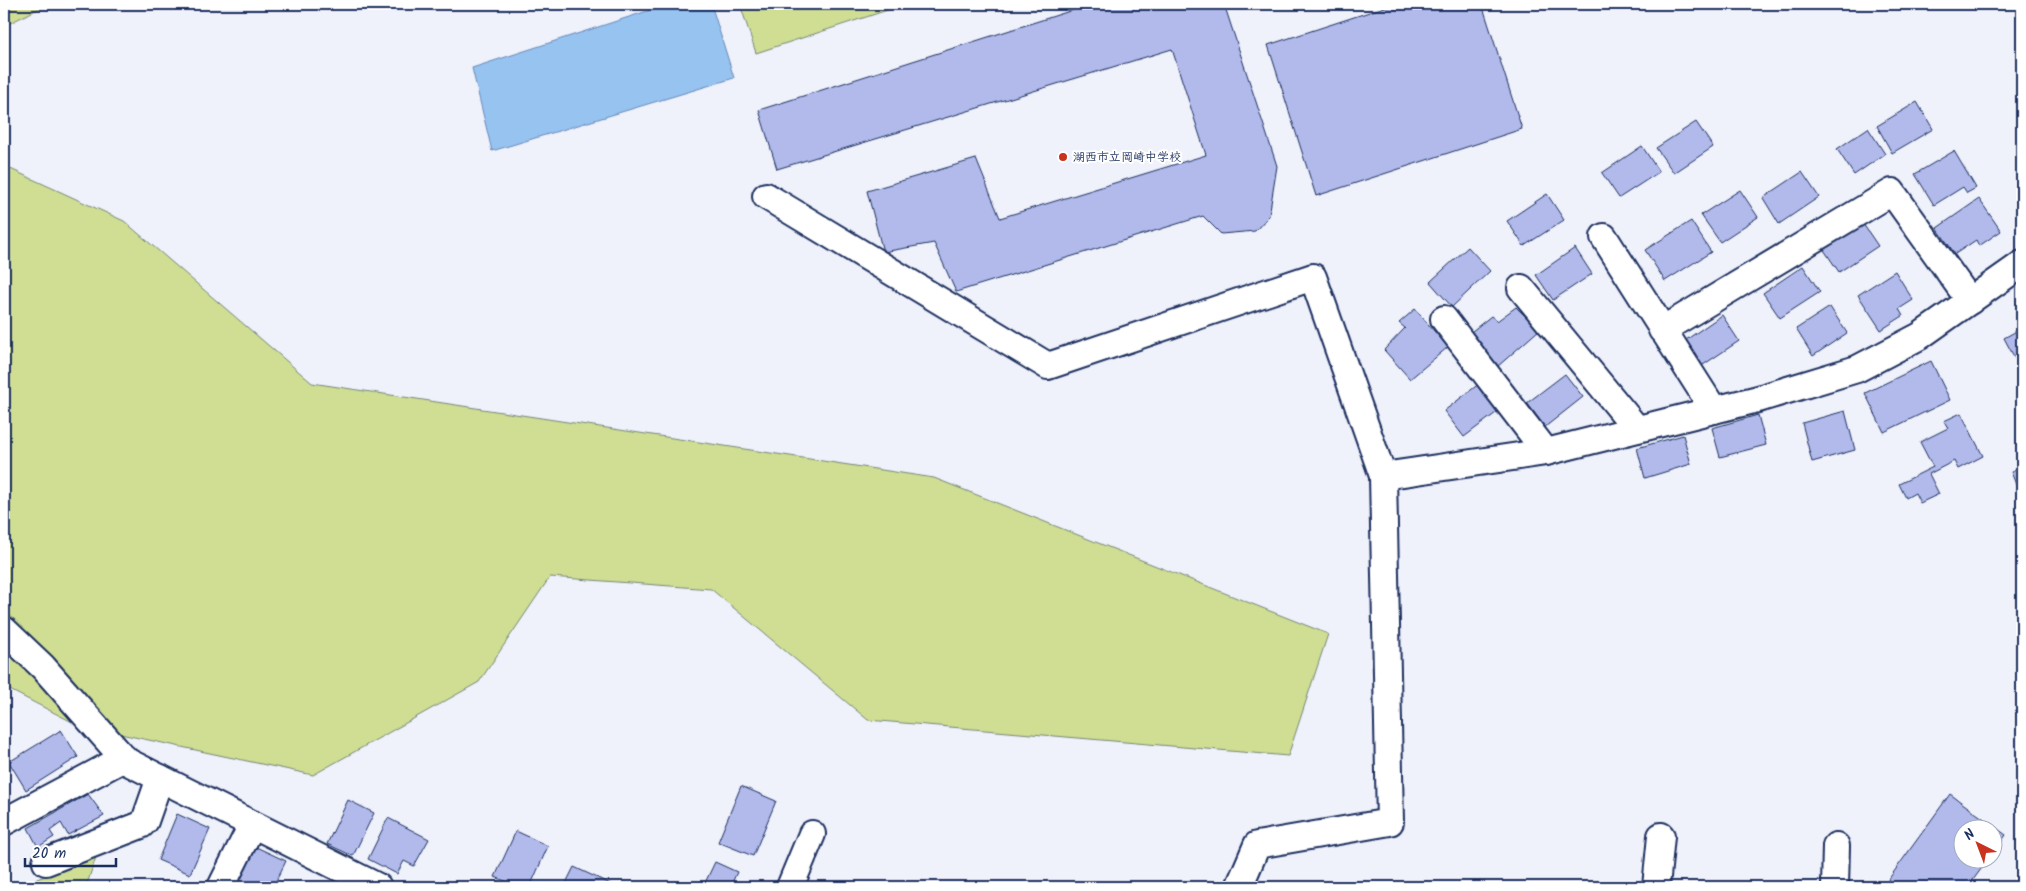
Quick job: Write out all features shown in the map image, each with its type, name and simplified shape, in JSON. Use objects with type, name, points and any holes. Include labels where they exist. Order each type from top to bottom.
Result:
[{"type":"street","points":[[1662,330],[1892,192],[1970,301]]},
{"type":"street","points":[[766,196],[1048,366],[1313,277],[1384,476],[1390,822],[1257,845],[1239,887]]},
{"type":"street","points":[[1604,237],[1714,410]]},
{"type":"street","points":[[1384,476],[1546,452],[1714,410],[1857,369],[1920,336],[2022,264]]},
{"type":"street","points":[[1521,288],[1637,429]]},
{"type":"street","points":[[1444,319],[1546,452]]},
{"type":"street","points":[[4,630],[43,667],[126,761],[378,887]]},
{"type":"street","points":[[4,822],[124,758]]},
{"type":"street","points":[[46,862],[141,825],[145,821],[160,778]]},
{"type":"street","points":[[221,887],[252,825]]},
{"type":"street","points":[[790,887],[812,834]]},
{"type":"street","points":[[1656,887],[1661,836]]},
{"type":"street","points":[[1835,887],[1836,846]]},
{"type":"green space","points":[[4,4],[48,4],[4,26]]},
{"type":"green space","points":[[740,4],[906,4],[756,53]]},
{"type":"green space","points":[[4,166],[124,221],[312,383],[934,478],[1328,634],[1288,756],[868,720],[711,589],[550,577],[479,682],[313,775],[78,725],[4,687]]},
{"type":"green space","points":[[97,854],[86,887],[18,887]]},
{"type":"water","points":[[669,4],[711,4],[734,78],[492,151],[472,68]]},
{"type":"building","points":[[1092,4],[1224,4],[1277,166],[1269,216],[1255,231],[1221,234],[1203,216],[956,292],[934,243],[883,252],[867,191],[976,159],[1000,218],[1206,155],[1172,49],[777,169],[759,110]]},
{"type":"building","points":[[1394,4],[1482,4],[1522,129],[1316,196],[1268,45]]},
{"type":"building","points":[[1917,102],[1933,129],[1892,153],[1877,126]]},
{"type":"building","points":[[1696,122],[1713,147],[1674,173],[1656,148]]},
{"type":"building","points":[[1868,128],[1885,154],[1854,175],[1837,149]]},
{"type":"building","points":[[1642,146],[1659,172],[1619,198],[1602,173]]},
{"type":"building","points":[[1954,151],[1976,188],[1967,193],[1963,187],[1934,205],[1915,174]]},
{"type":"building","points":[[1802,172],[1819,197],[1779,224],[1763,198]]},
{"type":"building","points":[[1740,190],[1758,217],[1720,242],[1701,215]]},
{"type":"building","points":[[1547,194],[1564,220],[1524,246],[1507,221]]},
{"type":"building","points":[[1979,199],[2001,231],[1979,246],[1976,240],[1955,254],[1937,228]]},
{"type":"building","points":[[1691,221],[1711,252],[1665,281],[1645,250]]},
{"type":"building","points":[[1861,221],[1878,246],[1839,272],[1822,247]]},
{"type":"building","points":[[1468,247],[1490,271],[1452,307],[1430,282]]},
{"type":"building","points":[[1575,248],[1592,274],[1553,300],[1536,275]]},
{"type":"building","points":[[1803,266],[1820,292],[1780,318],[1763,293]]},
{"type":"building","points":[[1895,271],[1913,300],[1899,309],[1903,316],[1881,330],[1858,295]]},
{"type":"building","points":[[1516,307],[1539,330],[1497,367],[1471,332],[1491,316],[1497,321]]},
{"type":"building","points":[[1830,307],[1847,333],[1813,356],[1796,329]]},
{"type":"building","points":[[1415,309],[1448,347],[1410,379],[1384,350],[1405,328],[1399,323]]},
{"type":"building","points":[[1722,315],[1739,341],[1700,367],[1683,342]]},
{"type":"building","points":[[2022,328],[2022,364],[2019,366],[2004,338]]},
{"type":"building","points":[[1931,361],[1950,400],[1884,432],[1865,393]]},
{"type":"building","points":[[1565,374],[1583,397],[1545,427],[1527,403]]},
{"type":"building","points":[[1480,383],[1500,410],[1464,437],[1444,411]]},
{"type":"building","points":[[1845,411],[1855,450],[1812,462],[1802,423]]},
{"type":"building","points":[[1961,413],[1983,456],[1958,469],[1954,461],[1929,474],[1939,494],[1920,503],[1915,493],[1906,498],[1899,484],[1933,467],[1920,442],[1948,428],[1944,421]]},
{"type":"building","points":[[1758,415],[1766,445],[1720,457],[1712,428]]},
{"type":"building","points":[[1683,435],[1691,464],[1645,478],[1637,448]]},
{"type":"building","points":[[2022,468],[2022,491],[2019,492],[2011,472]]},
{"type":"building","points":[[61,730],[78,757],[26,790],[9,762]]},
{"type":"building","points":[[741,786],[776,801],[753,856],[718,842]]},
{"type":"building","points":[[88,794],[104,816],[68,835],[61,823],[50,831],[54,837],[38,847],[28,828]]},
{"type":"building","points":[[1950,794],[1983,818],[1954,818],[1954,868],[1982,868],[1968,887],[1883,887]]},
{"type":"building","points":[[348,800],[374,813],[353,856],[327,844]]},
{"type":"building","points":[[177,814],[210,829],[190,874],[158,860]]},
{"type":"building","points":[[388,818],[429,839],[414,866],[404,861],[397,874],[368,859]]},
{"type":"building","points":[[516,831],[548,846],[530,887],[520,887],[495,877]]},
{"type":"building","points":[[256,847],[286,861],[273,887],[237,887]]},
{"type":"building","points":[[715,862],[737,872],[731,885],[736,887],[703,887]]},
{"type":"building","points":[[574,867],[617,887],[564,887]]},
{"type":"place","name":"湖西市立岡崎中学校","points":[[1063,157]]}]
